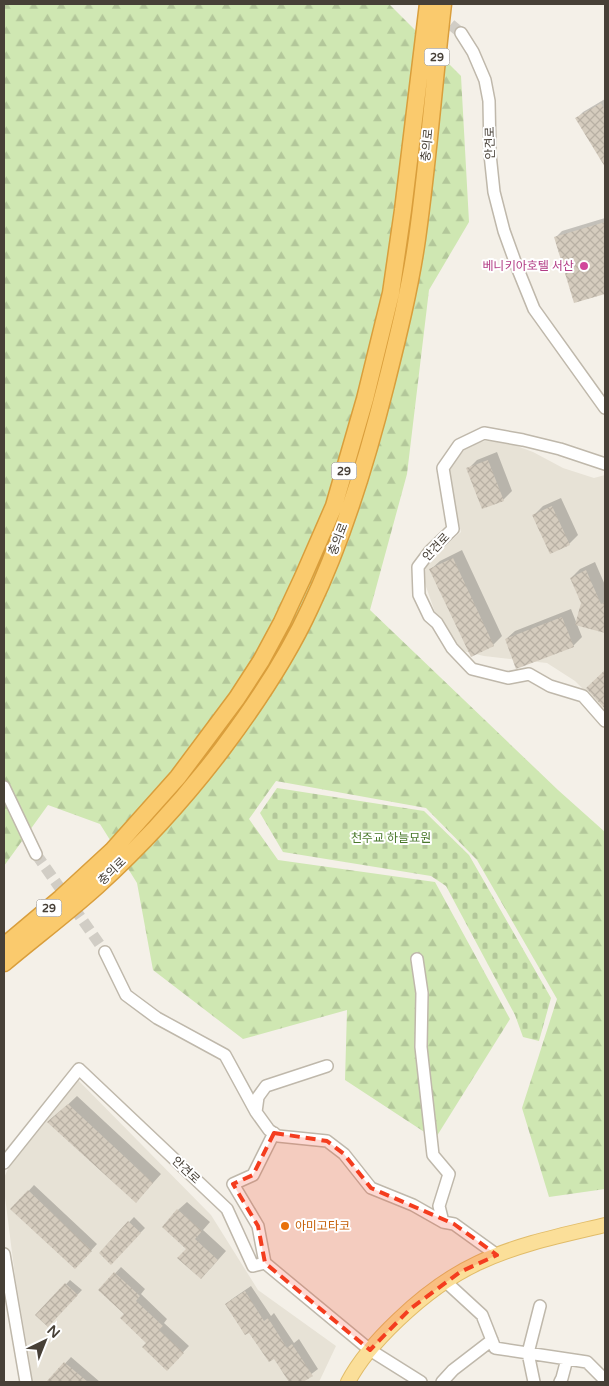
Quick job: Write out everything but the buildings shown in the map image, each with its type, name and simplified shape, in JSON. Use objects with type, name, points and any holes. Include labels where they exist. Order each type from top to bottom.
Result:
[{"type":"highway","name":"충의로","points":[[4,946],[61,898],[112,851],[178,777],[211,734],[261,661],[304,577],[334,506],[365,399],[391,293],[428,4]]},
{"type":"highway","name":"충의로","points":[[4,963],[96,886],[143,841],[205,771],[265,688],[310,607],[335,549],[360,480],[404,313],[416,241],[443,4]]},
{"type":"highway","points":[[437,60],[454,4]]},
{"type":"main road","points":[[351,1381],[370,1350],[410,1309],[445,1281],[497,1254],[546,1239],[605,1225]]},
{"type":"street","name":"안견로","points":[[462,33],[473,52],[485,80],[489,101],[490,154],[494,192],[504,231],[517,267],[534,309],[605,408]]},
{"type":"street","name":"안견로","points":[[605,464],[560,449],[484,433],[459,445],[443,468],[453,529],[430,551],[418,567],[419,595],[430,616],[437,623],[452,648],[472,669],[508,678],[530,674],[550,686],[583,696],[605,721]]},
{"type":"street","points":[[4,787],[36,854]]},
{"type":"street","points":[[105,952],[126,995],[157,1018],[225,1055],[256,1112],[269,1130],[278,1136],[328,1142],[344,1154],[371,1188],[413,1205],[443,1222],[454,1224],[497,1254]]},
{"type":"street","points":[[417,959],[422,993],[421,1047],[433,1155],[449,1174],[439,1206],[443,1222]]},
{"type":"street","points":[[256,1112],[258,1097],[266,1086],[327,1066]]},
{"type":"street","name":"안견로","points":[[4,1163],[79,1068],[227,1208],[253,1266],[265,1263],[370,1350],[421,1382]]},
{"type":"street","points":[[265,1263],[258,1226],[234,1184],[253,1175],[274,1133]]},
{"type":"street","points":[[4,1254],[26,1382]]},
{"type":"street","points":[[445,1281],[482,1315],[495,1348],[587,1362],[605,1380]]},
{"type":"street","points":[[534,1382],[528,1353],[540,1306]]},
{"type":"street","points":[[442,1382],[453,1370],[492,1340]]},
{"type":"street","points":[[560,1382],[567,1359]]},
{"type":"highlighted area","points":[[274,1133],[327,1141],[344,1154],[371,1188],[454,1224],[497,1255],[460,1272],[410,1309],[370,1350],[265,1263],[258,1226],[233,1184],[253,1175]]},
{"type":"shaded area","points":[[485,441],[506,442],[533,452],[563,468],[594,478],[605,475],[605,711],[575,681],[547,663],[484,656],[463,651],[436,615],[424,581],[426,563],[461,532],[450,491],[450,468],[468,445]]},
{"type":"shaded area","points":[[74,1076],[211,1215],[258,1290],[336,1346],[319,1382],[31,1382],[30,1363],[15,1276],[4,1178],[14,1155]]},
{"type":"green space","points":[[4,4],[389,4],[461,76],[469,222],[429,290],[407,474],[370,610],[558,790],[605,832],[605,1189],[549,1197],[522,1108],[557,999],[477,860],[426,808],[276,781],[249,819],[278,860],[435,882],[510,1019],[435,1139],[345,1080],[347,1010],[243,1039],[153,970],[137,883],[100,824],[48,805],[4,866]]},
{"type":"green space","name":"천주교 하늘묘원","points":[[277,788],[424,811],[469,855],[551,998],[539,1041],[523,1037],[515,1015],[446,886],[431,876],[283,852],[260,813]]},
{"type":"tunnel","points":[[438,14],[461,33]]},
{"type":"tunnel","points":[[36,854],[105,952]]},
{"type":"place","name":"베니키아호텔 서산","points":[[584,266]]},
{"type":"place","name":"아미고타코","points":[[285,1226]]}]
